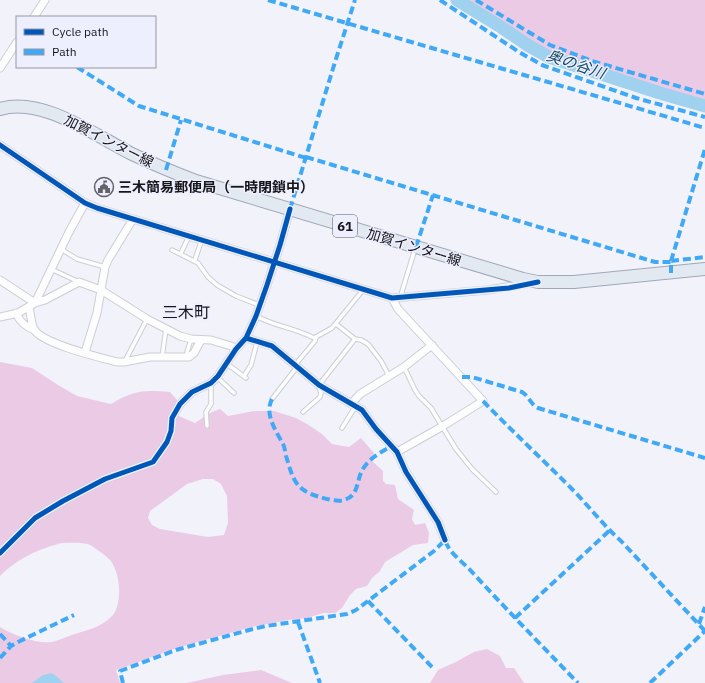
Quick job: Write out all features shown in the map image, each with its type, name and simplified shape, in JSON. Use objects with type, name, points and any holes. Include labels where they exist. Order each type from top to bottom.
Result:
[{"type":"main road","name":"加賀インター線","points":[[0,109],[9,106],[33,107],[53,114],[168,171],[196,182],[497,272],[538,282],[574,282],[705,269]]},
{"type":"street","points":[[35,16],[45,0]]},
{"type":"street","points":[[0,68],[16,44]]},
{"type":"street","points":[[0,145],[85,203],[97,208],[392,298],[502,288],[538,282]]},
{"type":"street","points":[[35,330],[32,305],[85,203]]},
{"type":"street","points":[[0,554],[35,518],[63,500],[104,479],[153,462],[167,442],[171,431],[172,418],[180,404],[192,392],[211,383],[217,377],[236,349],[246,338],[256,316],[290,209]]},
{"type":"street","points":[[86,353],[97,313],[105,267],[133,219]]},
{"type":"street","points":[[0,280],[32,305]]},
{"type":"street","points":[[0,317],[16,313],[79,282],[101,290],[147,319],[180,336],[191,339],[210,340],[236,349]]},
{"type":"street","points":[[392,298],[398,309],[484,401],[397,452]]},
{"type":"street","points":[[16,313],[24,326],[35,330],[44,338],[116,362],[150,357],[189,357],[194,353],[200,340]]},
{"type":"street","points":[[246,338],[272,346],[319,385],[362,410],[376,429],[397,452],[406,472],[438,522],[444,540]]},
{"type":"street","points":[[353,405],[360,394],[404,367],[432,345]]},
{"type":"lane","points":[[181,253],[189,235]]},
{"type":"lane","points":[[195,260],[202,239]]},
{"type":"lane","points":[[400,298],[416,247]]},
{"type":"lane","points":[[61,249],[77,259],[105,267]]},
{"type":"lane","points":[[172,250],[198,262],[208,277],[217,285],[236,296],[259,305]]},
{"type":"lane","points":[[52,269],[79,282]]},
{"type":"lane","points":[[272,399],[316,337],[336,324],[364,289]]},
{"type":"lane","points":[[256,316],[268,323],[300,331],[314,338],[316,337]]},
{"type":"lane","points":[[124,362],[147,319]]},
{"type":"lane","points":[[336,324],[355,340],[361,340],[368,344],[381,361],[389,376]]},
{"type":"lane","points":[[162,357],[166,329]]},
{"type":"lane","points":[[187,357],[191,339]]},
{"type":"lane","points":[[303,412],[320,397],[321,393],[318,387],[319,385],[340,360],[345,350],[355,340]]},
{"type":"lane","points":[[226,363],[245,377],[251,365],[257,342]]},
{"type":"lane","points":[[404,367],[418,396],[432,408],[450,441],[464,460],[496,492]]},
{"type":"lane","points":[[217,377],[234,393]]},
{"type":"lane","points":[[207,426],[206,412],[210,404],[211,383]]},
{"type":"lane","points":[[342,428],[353,405]]},
{"type":"shaded area","points":[[466,0],[705,0],[705,101],[576,62],[537,47]]},
{"type":"shaded area","points":[[0,362],[32,368],[77,396],[111,404],[126,396],[139,392],[170,392],[177,400],[172,413],[195,423],[210,413],[220,409],[228,416],[254,411],[274,411],[296,418],[307,424],[322,434],[332,444],[349,447],[361,438],[374,453],[372,461],[383,471],[383,481],[386,484],[395,485],[398,499],[414,510],[412,519],[415,525],[425,523],[429,533],[428,543],[413,545],[385,562],[380,571],[372,578],[367,586],[356,589],[350,595],[342,608],[335,613],[323,613],[307,618],[251,627],[180,647],[116,670],[120,683],[0,683],[0,627],[25,638],[39,642],[52,642],[94,628],[111,617],[115,612],[119,598],[119,589],[114,566],[107,557],[88,544],[61,543],[27,556],[12,565],[0,576]],"holes":[[[203,479],[213,479],[221,484],[227,496],[228,523],[224,535],[208,537],[160,529],[152,525],[148,518],[150,511],[187,484]]]},
{"type":"shaded area","points":[[487,649],[500,656],[506,668],[514,668],[524,683],[430,683],[438,670],[474,652]]},
{"type":"shaded area","points":[[261,670],[292,683],[187,683],[223,675]]},
{"type":"water","points":[[51,673],[64,683],[32,683],[43,675]]},
{"type":"waterway","name":"奥の谷川","points":[[457,0],[549,57],[705,106]]},
{"type":"marked path","points":[[268,0],[705,128]]},
{"type":"marked path","points":[[290,209],[355,0]]},
{"type":"marked path","points":[[440,0],[519,52],[542,65],[636,98],[705,117]]},
{"type":"marked path","points":[[476,0],[550,45],[592,61],[705,94]]},
{"type":"marked path","points":[[79,68],[139,106],[306,158]]},
{"type":"marked path","points":[[166,170],[181,120]]},
{"type":"marked path","points":[[671,273],[671,261],[705,149]]},
{"type":"marked path","points":[[306,157],[655,262],[671,262]]},
{"type":"marked path","points":[[416,247],[433,195]]},
{"type":"marked path","points":[[671,261],[705,257]]},
{"type":"marked path","points":[[462,377],[472,377],[522,392],[527,396],[533,405],[538,408],[705,458]]},
{"type":"marked path","points":[[272,399],[269,411],[270,416],[274,428],[284,445],[293,477],[300,487],[311,494],[326,499],[341,501],[349,498],[353,494],[362,471],[367,463],[391,446]]},
{"type":"marked path","points":[[483,401],[577,495],[705,631]]},
{"type":"marked path","points":[[515,618],[609,531]]},
{"type":"marked path","points":[[123,683],[120,671],[176,650],[266,626],[347,614],[356,610],[434,551],[445,540],[453,553],[578,683]]},
{"type":"marked path","points":[[368,601],[434,669]]},
{"type":"marked path","points":[[699,624],[705,607]]},
{"type":"marked path","points":[[0,658],[11,646],[74,615]]},
{"type":"marked path","points":[[298,622],[320,683]]},
{"type":"marked path","points":[[650,683],[705,631]]},
{"type":"marked path","points":[[0,634],[11,646]]},
{"type":"cycle path","points":[[0,145],[85,203],[97,208],[392,298],[509,288],[538,282]]},
{"type":"cycle path","points":[[0,553],[35,518],[63,501],[105,479],[153,462],[167,442],[171,431],[172,418],[180,404],[192,392],[211,383],[218,376],[236,349],[246,338],[267,285],[290,209]]},
{"type":"cycle path","points":[[246,338],[272,346],[319,385],[362,410],[376,429],[397,452],[406,472],[438,522],[445,540]]},
{"type":"place","name":"三木簡易郵便局（一時閉鎖中）","points":[[104,187]]},
{"type":"district","name":"三木町","points":[[186,312]]}]
